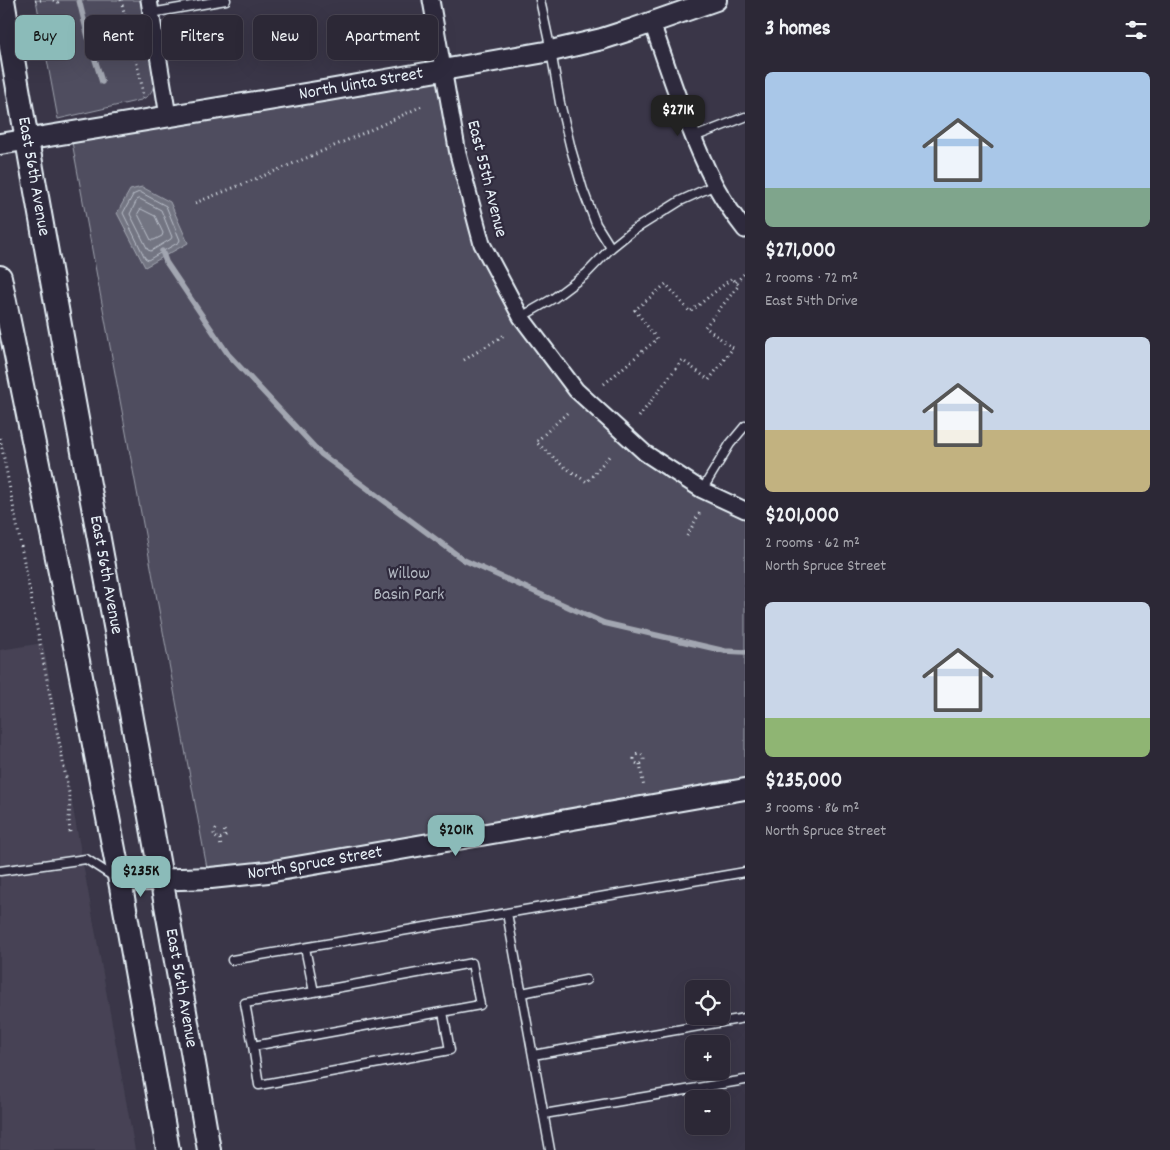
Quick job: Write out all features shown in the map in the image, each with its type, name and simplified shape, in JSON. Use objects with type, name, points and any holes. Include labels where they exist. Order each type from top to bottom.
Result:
[{"type":"main road","name":"East 56th Avenue","points":[[3,0],[209,1150]]},
{"type":"main road","points":[[0,277],[78,661],[168,1150]]},
{"type":"street","name":"East 55th Avenue","points":[[431,0],[458,154],[482,244],[521,317],[576,390],[646,453],[702,490],[745,510]]},
{"type":"street","name":"North Uinta Street","points":[[0,144],[329,90],[551,51],[602,39],[716,0]]},
{"type":"street","points":[[150,7],[168,116]]},
{"type":"street","points":[[652,23],[694,137],[716,185],[745,230]]},
{"type":"street","name":"North Spruce Street","points":[[120,881],[211,878],[268,872],[745,789]]},
{"type":"lane","points":[[150,7],[226,0]]},
{"type":"lane","points":[[540,0],[560,103],[582,190],[596,224],[611,248]]},
{"type":"lane","points":[[694,137],[745,118]]},
{"type":"lane","points":[[521,317],[554,298],[586,274],[611,248],[632,231],[680,202],[716,185]]},
{"type":"lane","points":[[702,490],[730,444],[745,426]]},
{"type":"lane","points":[[0,865],[3,871],[86,859],[120,881]]},
{"type":"lane","points":[[232,960],[745,872]]},
{"type":"lane","points":[[507,913],[550,1150]]},
{"type":"lane","points":[[306,948],[314,992]]},
{"type":"lane","points":[[253,1046],[480,1005],[472,963],[245,1003],[259,1085],[450,1050],[443,1012]]},
{"type":"lane","points":[[522,993],[586,980]]},
{"type":"lane","points":[[533,1056],[745,1018]]},
{"type":"lane","points":[[544,1114],[745,1080]]},
{"type":"path","points":[[35,1],[42,0]]},
{"type":"path","points":[[53,0],[58,2],[60,0]]},
{"type":"path","points":[[121,0],[137,64],[143,98]]},
{"type":"path","points":[[195,203],[255,180],[424,105]]},
{"type":"path","points":[[736,282],[745,273]]},
{"type":"path","points":[[604,384],[657,339],[635,310],[666,284],[690,312],[732,278],[739,285],[705,327],[733,348],[709,380],[682,360],[639,417]]},
{"type":"path","points":[[464,360],[506,334]]},
{"type":"path","points":[[567,413],[536,442],[563,466],[586,482],[611,454]]},
{"type":"path","points":[[0,438],[70,798],[70,834]]},
{"type":"path","points":[[687,536],[700,512]]},
{"type":"path","points":[[640,764],[644,789]]},
{"type":"path","points":[[216,829],[214,836],[220,839]]},
{"type":"path","points":[[220,839],[225,836],[223,829]]},
{"type":"path","points":[[220,839],[221,848]]},
{"type":"shaded area","points":[[43,643],[135,1150],[0,1150],[0,650]]},
{"type":"green space","points":[[36,0],[140,0],[143,15],[85,15],[85,60],[151,60],[154,79],[153,89],[150,94],[141,100],[58,119],[47,60],[75,60],[75,15],[39,15]]},
{"type":"green space","name":"Willow Basin Park","points":[[442,80],[456,161],[519,321],[644,457],[745,515],[745,780],[276,862],[207,868],[72,142]]},
{"type":"water","points":[[142,187],[170,202],[188,243],[145,267],[117,213],[130,190]]},
{"type":"waterway","points":[[79,0],[102,82]]},
{"type":"waterway","points":[[162,251],[166,262],[228,354],[321,454],[464,560],[604,623],[725,651],[745,652]]}]
